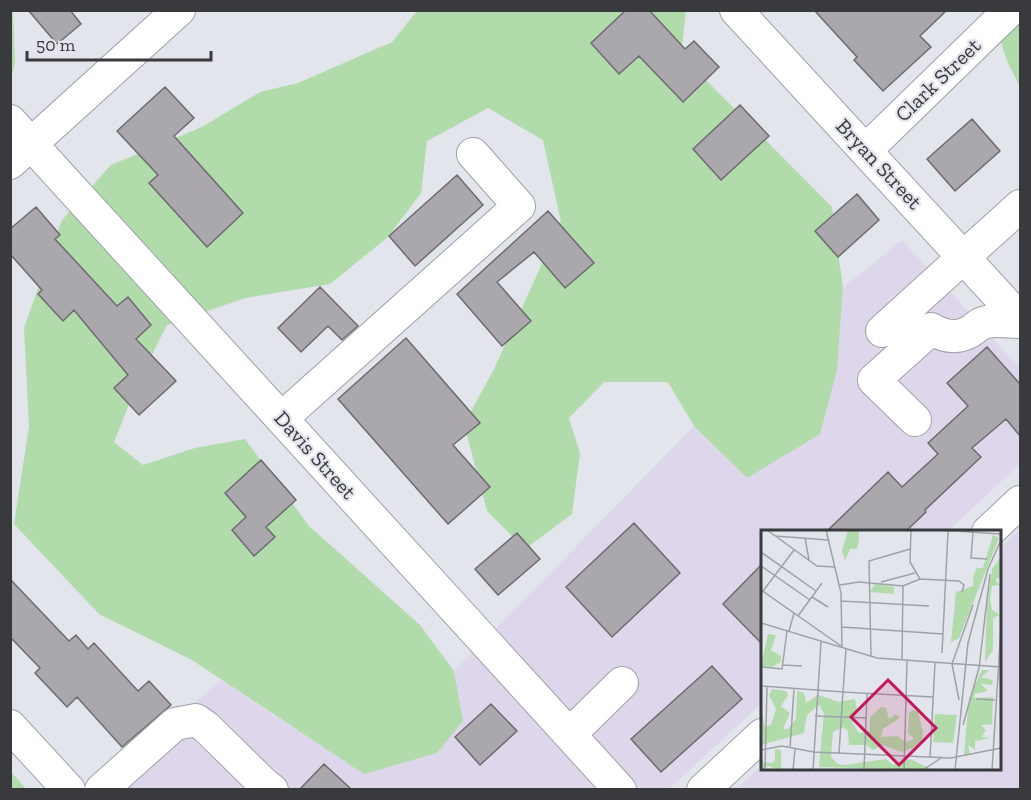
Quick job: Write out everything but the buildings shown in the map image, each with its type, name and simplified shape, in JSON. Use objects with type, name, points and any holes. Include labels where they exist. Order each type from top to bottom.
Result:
[{"type":"street","points":[[21,153],[179,10]]},
{"type":"street","name":"Bryan Street","points":[[736,10],[964,257],[1020,321]]},
{"type":"street","name":"Clark Street","points":[[866,150],[1010,10]]},
{"type":"street","name":"Davis Street","points":[[10,121],[21,153],[282,418],[620,789]]},
{"type":"street","points":[[282,418],[519,206],[473,154]]},
{"type":"street","points":[[882,331],[1020,206]]},
{"type":"street","points":[[915,420],[874,380],[932,329],[941,335],[954,337],[968,333],[981,323],[1020,321]]},
{"type":"street","points":[[988,530],[1020,502]]},
{"type":"street","points":[[570,734],[622,683]]},
{"type":"street","points":[[101,789],[175,724],[196,720],[207,727],[264,784],[272,789]]},
{"type":"street","points":[[10,726],[69,789]]},
{"type":"street","points":[[702,789],[761,736]]},
{"type":"shaded area","points":[[902,240],[1020,368],[1020,464],[949,530],[761,530],[761,704],[669,789],[101,790],[99,787],[221,680],[297,730],[463,721],[454,671],[694,426],[747,478],[837,370],[843,288]]},
{"type":"shaded area","points":[[1020,529],[1020,789],[736,789],[761,766],[761,770],[1001,770],[1001,547]]},
{"type":"green space","points":[[13,10],[15,63],[11,78],[10,11]]},
{"type":"green space","points":[[417,11],[686,11],[681,55],[832,207],[843,288],[837,370],[820,434],[747,478],[694,426],[668,382],[604,382],[569,418],[580,453],[572,514],[525,549],[487,511],[464,424],[493,371],[561,222],[543,140],[488,108],[427,141],[421,193],[388,237],[330,284],[245,298],[167,325],[137,384],[114,442],[143,465],[195,448],[245,439],[309,526],[420,625],[454,671],[463,721],[437,753],[364,774],[192,660],[99,614],[14,524],[29,427],[24,328],[62,220],[111,165],[202,127],[260,92],[298,83],[392,42]]},
{"type":"green space","points":[[991,11],[1020,11],[1020,87],[1007,61]]},
{"type":"green space","points":[[11,772],[26,789],[11,789]]}]
